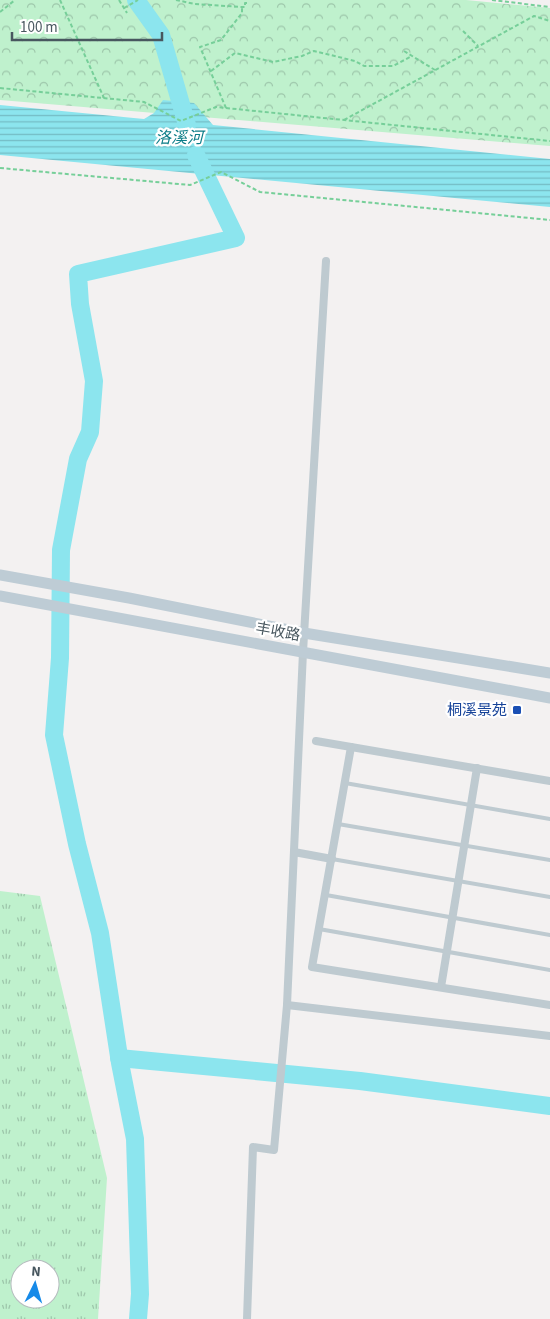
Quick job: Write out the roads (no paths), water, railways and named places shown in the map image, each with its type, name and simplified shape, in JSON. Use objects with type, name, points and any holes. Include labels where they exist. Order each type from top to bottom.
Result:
[{"type":"main road","name":"丰收路","points":[[0,575],[129,598],[304,633],[550,672]]},
{"type":"main road","name":"丰收路","points":[[0,596],[550,698]]},
{"type":"street","points":[[247,1319],[253,1147],[274,1150],[287,1005],[303,652],[326,260]]},
{"type":"street","points":[[316,741],[550,781]]},
{"type":"street","points":[[351,747],[312,967],[550,1005]]},
{"type":"street","points":[[441,987],[477,768]]},
{"type":"street","points":[[294,852],[332,859]]},
{"type":"street","points":[[287,1005],[550,1036]]},
{"type":"lane","points":[[345,783],[550,819]]},
{"type":"lane","points":[[338,824],[550,860]]},
{"type":"lane","points":[[332,859],[550,897]]},
{"type":"lane","points":[[325,895],[550,935]]},
{"type":"lane","points":[[319,929],[550,970]]},
{"type":"water","name":"洛溪河","points":[[163,100],[194,103],[213,125],[550,159],[550,207],[0,155],[0,105],[144,119],[154,113]]},
{"type":"waterway","points":[[136,0],[161,35],[187,125]]},
{"type":"waterway","points":[[138,1319],[140,1294],[135,1139],[120,1063],[100,933],[77,844],[54,735],[60,658],[61,550],[78,459],[90,432],[94,381],[80,304],[78,274],[236,238],[196,155]]},
{"type":"waterway","points":[[119,1058],[360,1081],[550,1106]]},
{"type":"place","name":"桐溪景苑","points":[[517,710]]}]
